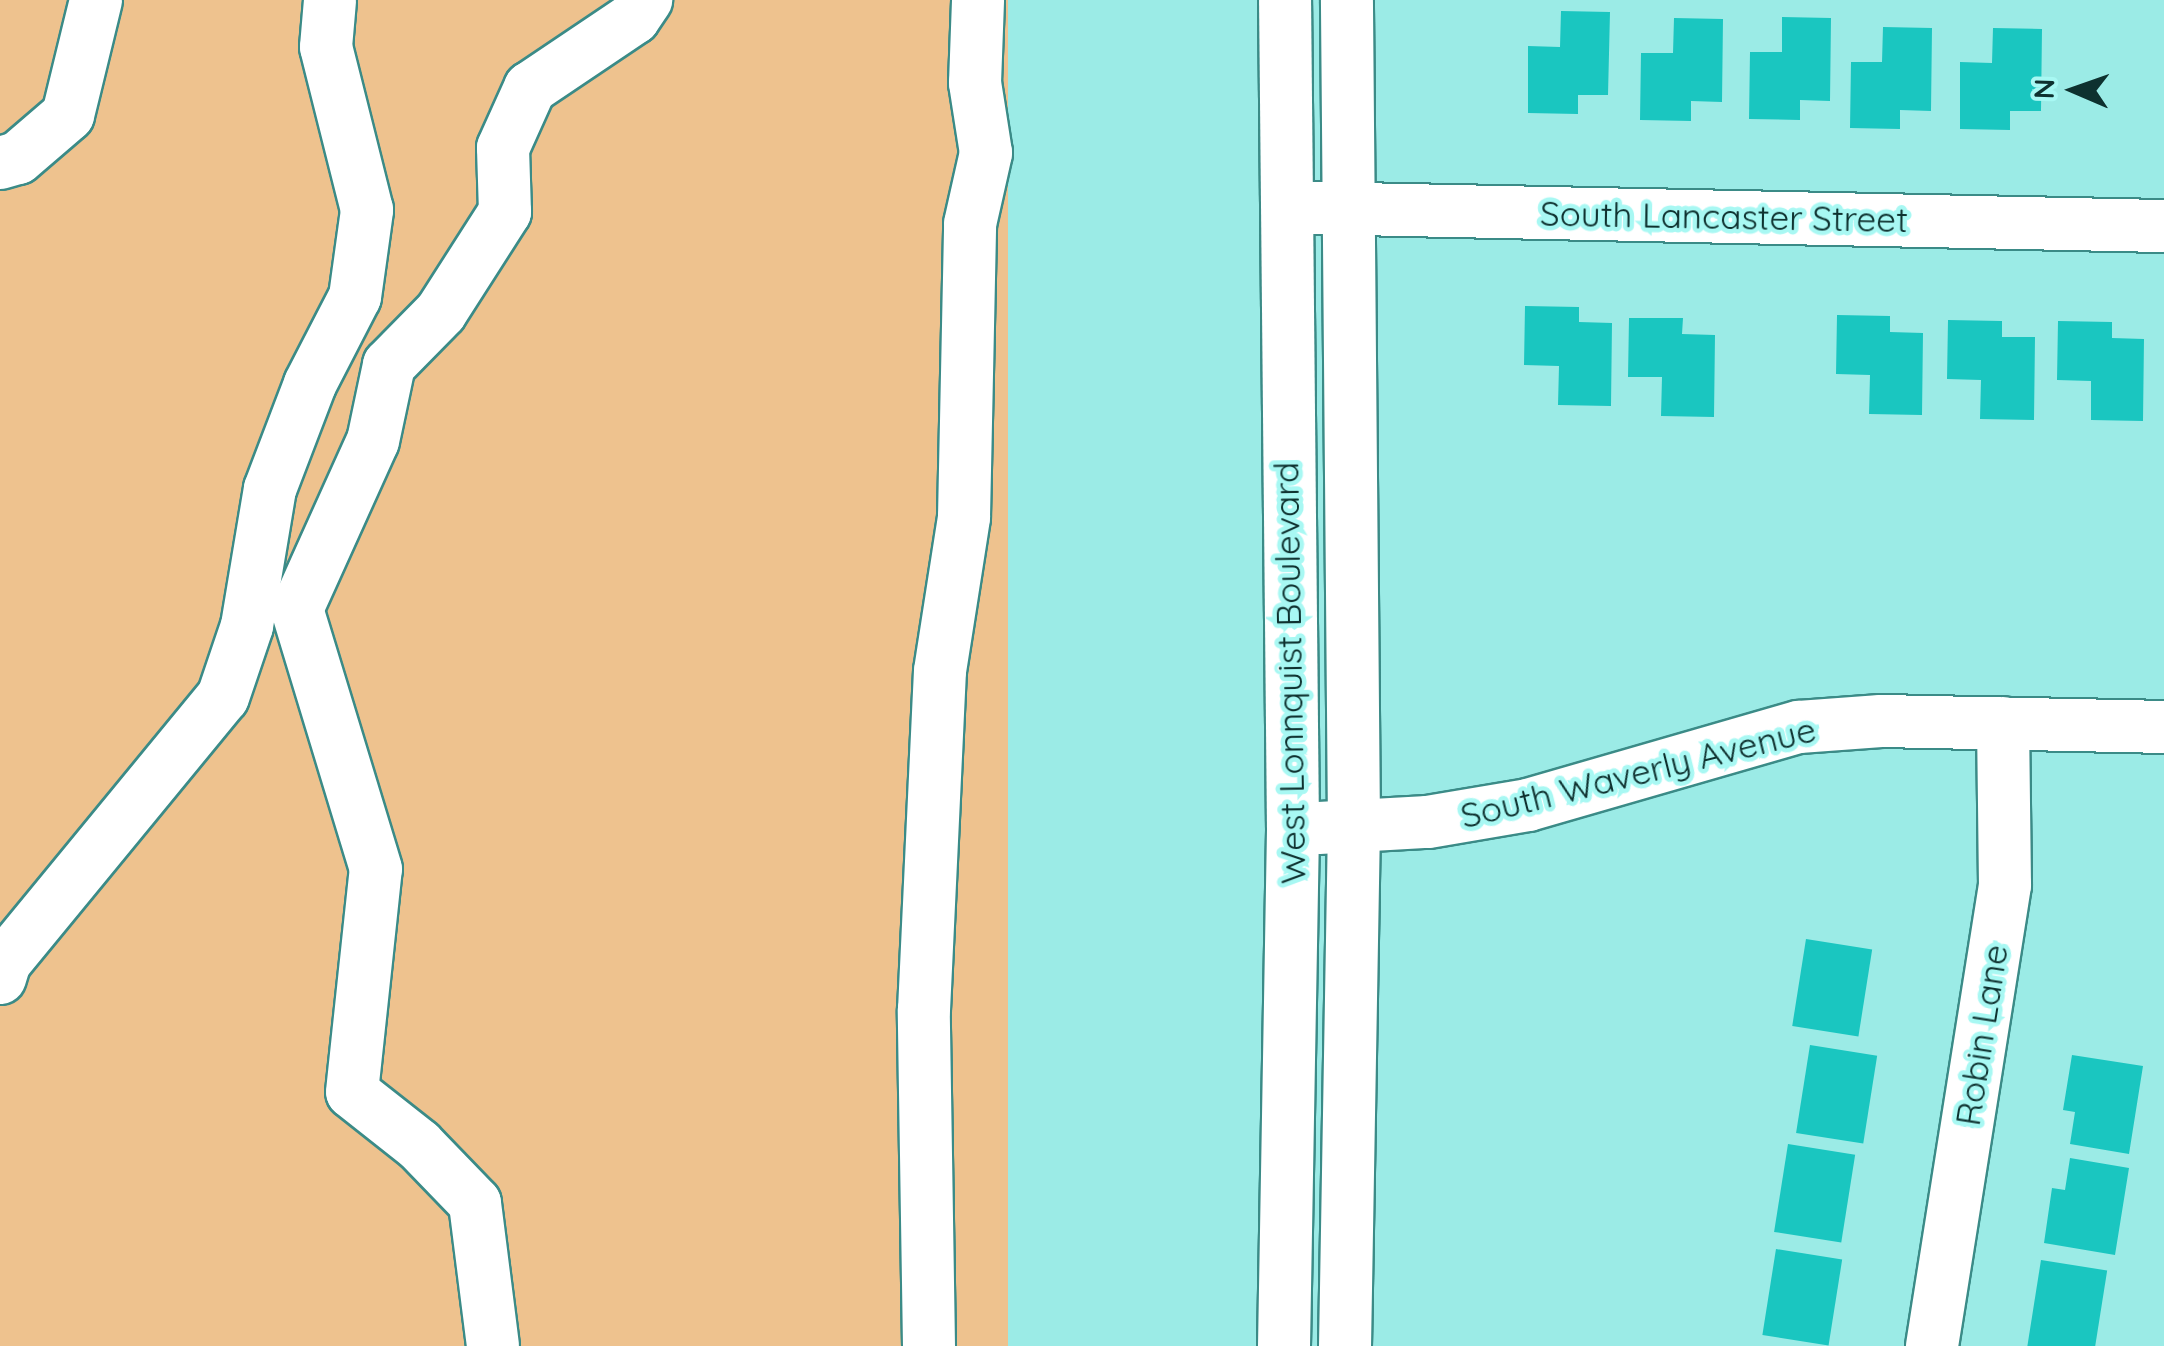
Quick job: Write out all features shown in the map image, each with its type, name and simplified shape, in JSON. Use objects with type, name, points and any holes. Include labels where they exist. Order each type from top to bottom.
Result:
[{"type":"street","points":[[0,163],[18,158],[68,115],[96,0]]},
{"type":"street","points":[[0,978],[5,962],[223,697],[246,626],[270,488],[310,384],[354,297],[367,210],[326,47],[330,0]]},
{"type":"street","points":[[493,1346],[475,1203],[419,1145],[352,1092],[376,869],[298,609],[373,441],[389,365],[441,312],[505,212],[502,148],[530,88],[634,18],[646,0]]},
{"type":"street","points":[[929,1346],[924,1010],[940,671],[964,517],[970,224],[986,153],[975,83],[978,0]]},
{"type":"street","name":"West Lonnquist Boulevard","points":[[1284,1346],[1293,829],[1283,208],[1285,0]]},
{"type":"street","name":"West Lonnquist Boulevard","points":[[1344,1346],[1354,826],[1347,0]]},
{"type":"street","name":"South Lancaster Street","points":[[1283,208],[2164,226]]},
{"type":"street","name":"South Waverly Avenue","points":[[1293,829],[1354,826],[1528,805],[1798,727],[2003,723],[2164,727]]},
{"type":"street","name":"Robin Lane","points":[[1932,1346],[2004,885],[2003,723]]},
{"type":"shaded area","points":[[0,0],[1008,0],[1008,1346],[0,1346]]},
{"type":"building","points":[[1561,11],[1610,12],[1608,95],[1578,95],[1578,114],[1528,113],[1528,46],[1560,47]]},
{"type":"building","points":[[1782,17],[1831,18],[1830,101],[1800,100],[1800,120],[1749,119],[1750,52],[1782,52]]},
{"type":"building","points":[[1674,18],[1723,19],[1722,102],[1691,101],[1691,121],[1640,120],[1641,53],[1673,53]]},
{"type":"building","points":[[1883,27],[1932,28],[1931,111],[1900,110],[1900,129],[1850,128],[1851,62],[1882,62]]},
{"type":"building","points":[[1993,28],[2042,29],[2041,111],[2010,111],[2010,130],[1960,129],[1960,62],[1992,63]]},
{"type":"building","points":[[1525,306],[1579,307],[1579,322],[1612,323],[1611,406],[1558,405],[1559,366],[1524,365]]},
{"type":"building","points":[[1837,315],[1890,316],[1890,332],[1923,333],[1922,415],[1869,414],[1870,375],[1836,374]]},
{"type":"building","points":[[1629,318],[1683,318],[1682,334],[1715,335],[1714,417],[1661,416],[1662,377],[1628,377]]},
{"type":"building","points":[[1948,320],[2002,321],[2002,337],[2035,337],[2034,420],[1980,419],[1981,380],[1947,379]]},
{"type":"building","points":[[2058,321],[2112,322],[2112,338],[2144,339],[2143,421],[2091,420],[2091,381],[2057,380]]},
{"type":"building","points":[[1806,939],[1872,949],[1858,1036],[1792,1026]]},
{"type":"building","points":[[1810,1045],[1877,1056],[1863,1144],[1796,1133]]},
{"type":"building","points":[[2072,1055],[2143,1066],[2129,1154],[2070,1144],[2075,1112],[2063,1110]]},
{"type":"building","points":[[1788,1144],[1855,1155],[1841,1243],[1774,1232]]},
{"type":"building","points":[[2070,1158],[2129,1168],[2115,1255],[2044,1243],[2052,1188],[2065,1190]]},
{"type":"building","points":[[1776,1249],[1842,1259],[1829,1345],[1762,1335]]},
{"type":"building","points":[[2041,1260],[2107,1270],[2095,1346],[2027,1346]]}]
